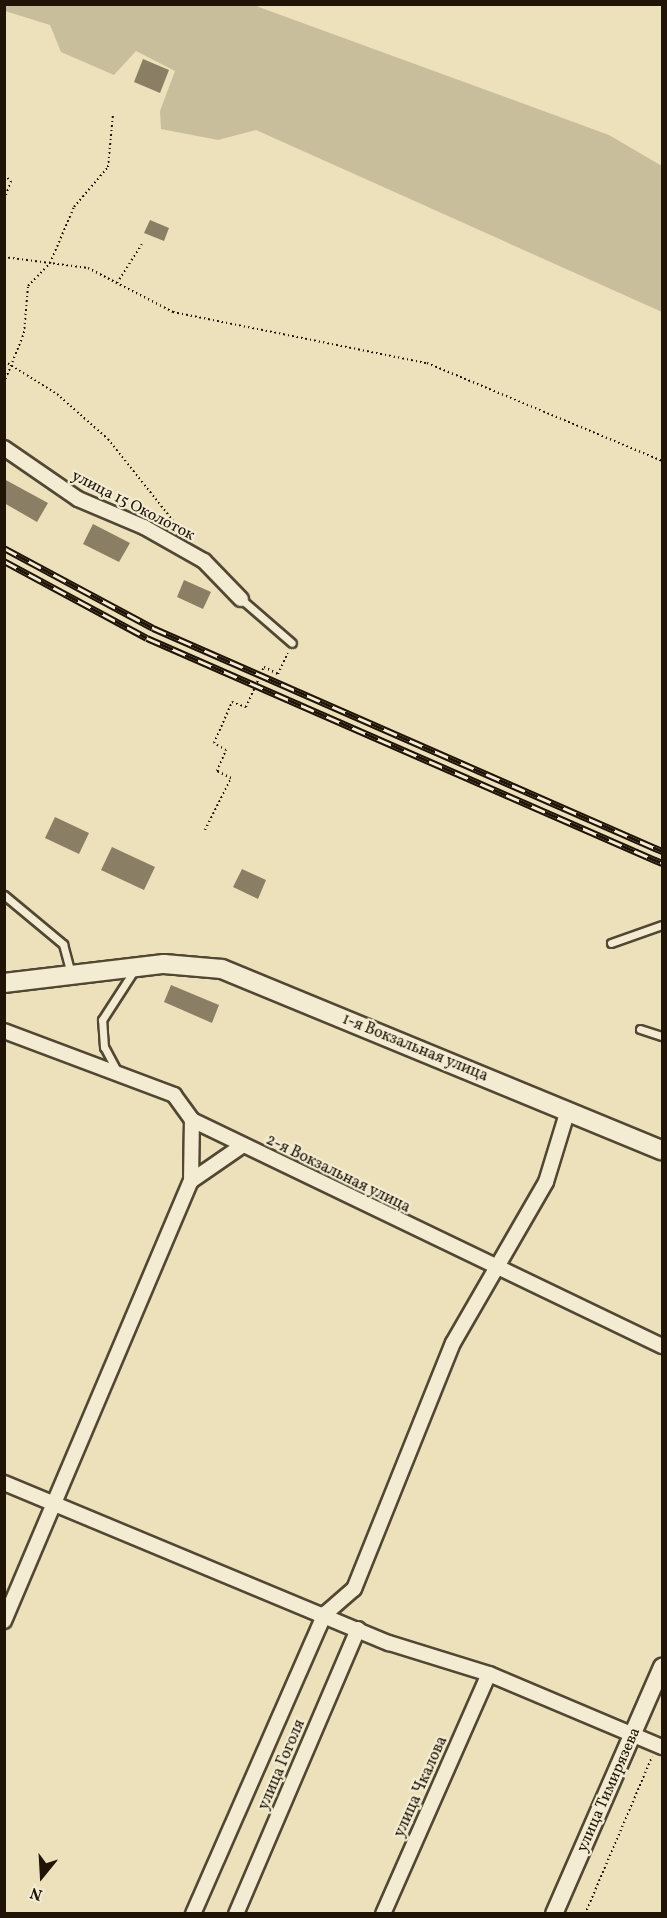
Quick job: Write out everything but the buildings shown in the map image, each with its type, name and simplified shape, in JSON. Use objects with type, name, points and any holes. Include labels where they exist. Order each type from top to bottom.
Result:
[{"type":"main road","name":"1-я Вокзальная улица","points":[[4,983],[72,977],[164,964],[222,969],[663,1150]]},
{"type":"street","name":"улица 15 Околоток","points":[[4,448],[78,500],[144,527],[204,561],[241,599]]},
{"type":"street","name":"2-я Вокзальная улица","points":[[4,1031],[174,1095],[192,1120],[499,1270],[663,1346]]},
{"type":"street","points":[[193,1914],[325,1614],[354,1589],[453,1343],[499,1270],[546,1182],[568,1110]]},
{"type":"street","points":[[4,1621],[191,1181],[192,1120]]},
{"type":"street","points":[[191,1181],[243,1145]]},
{"type":"street","points":[[4,1484],[52,1506],[358,1629],[489,1674],[660,1746]]},
{"type":"street","name":"улица Гоголя","points":[[236,1914],[358,1629]]},
{"type":"street","name":"улица Тимирязева","points":[[554,1914],[663,1667]]},
{"type":"street","name":"улица Чкалова","points":[[383,1914],[489,1674]]},
{"type":"lane","points":[[241,599],[292,643]]},
{"type":"lane","points":[[4,895],[63,944],[72,977]]},
{"type":"lane","points":[[612,943],[663,925]]},
{"type":"lane","points":[[120,1076],[104,1047],[102,1020],[135,968]]},
{"type":"lane","points":[[640,1029],[663,1036]]},
{"type":"path","points":[[4,383],[13,366],[24,333],[28,286],[50,263],[74,207],[108,167],[113,114]]},
{"type":"path","points":[[4,174],[11,181],[4,200]]},
{"type":"path","points":[[117,283],[142,244]]},
{"type":"path","points":[[4,256],[88,268],[173,312],[427,363],[663,461]]},
{"type":"path","points":[[4,361],[57,394],[108,439],[184,534]]},
{"type":"path","points":[[205,830],[231,778],[217,771],[226,750],[214,743],[232,702],[246,707],[264,667],[279,674],[292,643]]},
{"type":"path","points":[[585,1914],[660,1746]]},
{"type":"shaded area","points":[[4,5],[253,5],[609,135],[662,166],[662,312],[256,130],[218,140],[161,129],[160,111],[175,71],[136,51],[114,75],[61,52],[50,25],[5,11]]},
{"type":"railway","points":[[4,548],[153,628],[662,851]]},
{"type":"railway","points":[[4,561],[147,638],[662,863]]}]
